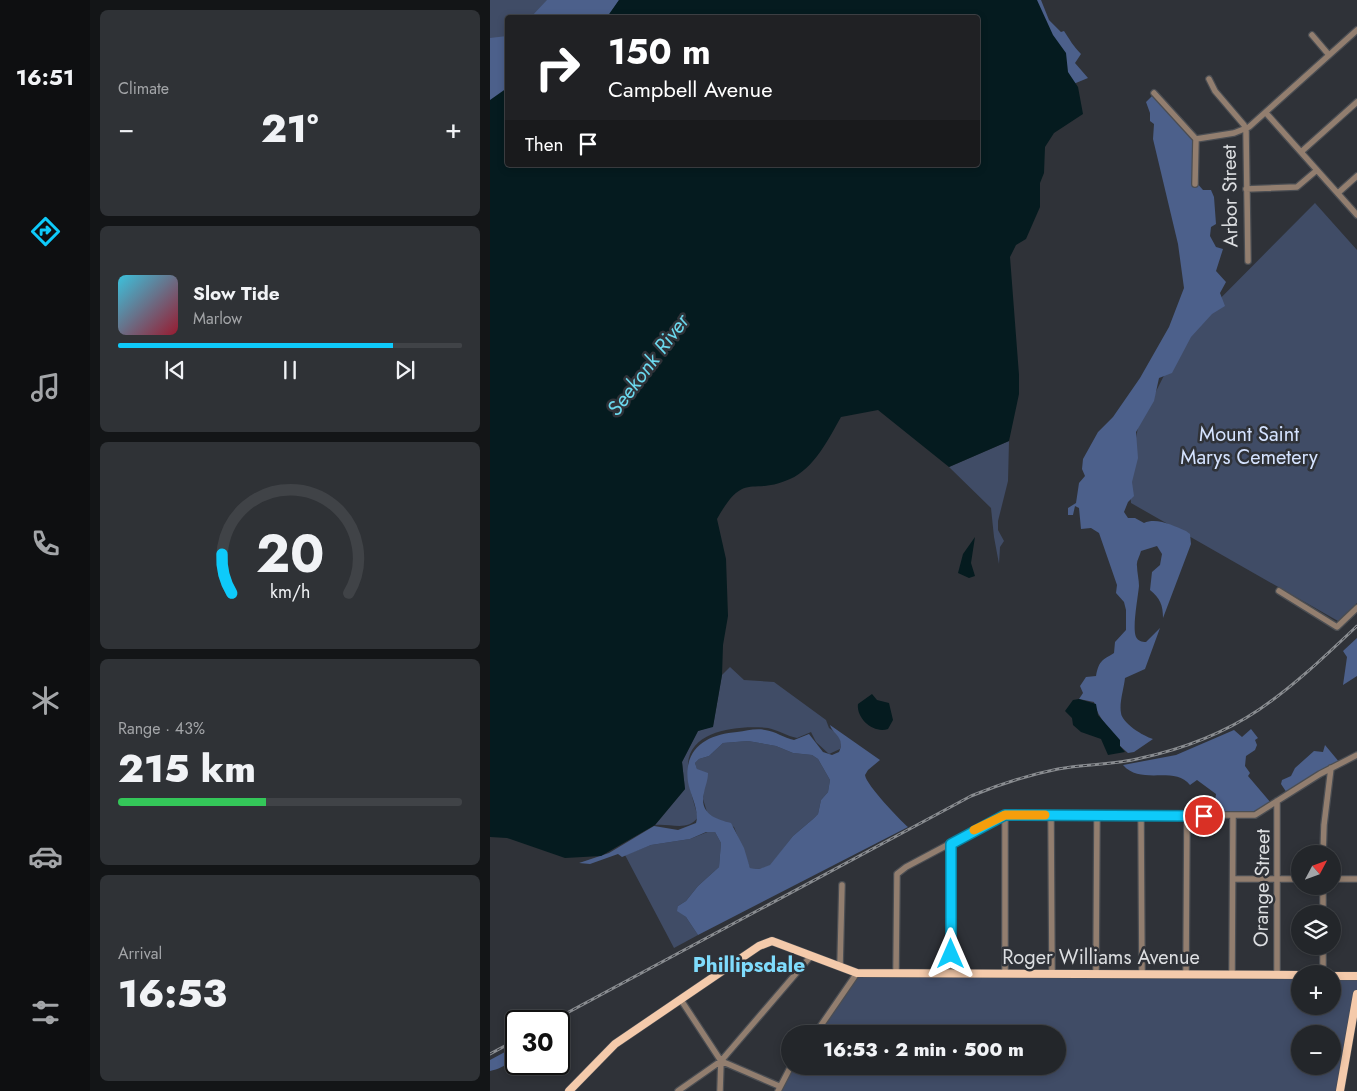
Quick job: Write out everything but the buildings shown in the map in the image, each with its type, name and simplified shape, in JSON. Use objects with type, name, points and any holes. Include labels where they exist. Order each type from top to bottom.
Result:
[{"type":"main road","name":"Roger Williams Avenue","points":[[569,1091],[607,1050],[769,942],[776,942],[858,973],[1052,972],[1291,975]]},
{"type":"main road","points":[[1341,976],[1357,976]]},
{"type":"main road","points":[[1340,1091],[1357,994]]},
{"type":"street","points":[[1196,139],[1246,130],[1357,30]]},
{"type":"street","points":[[1312,35],[1329,55]]},
{"type":"street","points":[[1209,79],[1215,91],[1244,125],[1246,130]]},
{"type":"street","points":[[1154,93],[1196,139],[1195,184]]},
{"type":"street","points":[[1301,152],[1357,102]]},
{"type":"street","points":[[1266,113],[1357,215]]},
{"type":"street","name":"Arbor Street","points":[[1246,130],[1248,261]]},
{"type":"street","points":[[1246,189],[1297,187],[1317,170]]},
{"type":"street","points":[[1338,193],[1357,176]]},
{"type":"street","points":[[1278,591],[1337,627],[1357,608]]},
{"type":"street","points":[[896,972],[897,874],[906,867],[1005,815],[1255,815],[1331,768],[1357,755]]},
{"type":"street","points":[[1324,845],[1324,825],[1331,768]]},
{"type":"street","name":"Orange Street","points":[[1277,801],[1279,879],[1277,975]]},
{"type":"street","points":[[1096,973],[1098,814]]},
{"type":"street","points":[[1005,815],[1005,973]]},
{"type":"street","points":[[1051,815],[1052,972]]},
{"type":"street","points":[[1142,815],[1142,973]]},
{"type":"street","points":[[1186,973],[1187,815]]},
{"type":"street","points":[[1232,974],[1233,816]]},
{"type":"street","points":[[950,972],[951,844]]},
{"type":"street","points":[[1233,879],[1291,879]]},
{"type":"street","points":[[1341,880],[1357,879]]},
{"type":"street","points":[[840,966],[842,885]]},
{"type":"street","points":[[678,1091],[721,1061],[811,956]]},
{"type":"street","points":[[821,1025],[858,973]]},
{"type":"street","points":[[680,1000],[721,1061],[779,1088],[787,1075]]},
{"type":"street","points":[[720,1091],[721,1061]]},
{"type":"green space","points":[[490,0],[619,0],[608,15],[505,15],[505,89],[490,100]]},
{"type":"green space","name":"Mount Saint Marys Cemetery","points":[[1315,203],[1357,250],[1357,603],[1338,621],[1131,503],[1129,476],[1138,427],[1185,334]]},
{"type":"green space","points":[[1009,441],[1008,481],[998,521],[998,530],[1004,541],[1000,547],[999,564],[991,508],[949,467]]},
{"type":"green space","points":[[730,667],[744,680],[774,682],[826,720],[829,728],[840,739],[840,749],[829,754],[816,742],[811,732],[797,738],[768,728],[744,727],[707,736],[691,752],[688,764],[689,784],[698,817],[694,822],[684,826],[655,825],[685,789],[682,762],[698,731],[713,726],[722,675]]},
{"type":"green space","points":[[748,741],[776,746],[793,753],[812,755],[818,759],[830,780],[828,792],[821,800],[818,814],[793,836],[770,866],[759,869],[750,868],[734,827],[714,818],[707,812],[703,799],[704,792],[695,763],[699,759],[709,756],[723,743]]},
{"type":"green space","points":[[710,831],[715,832],[721,843],[719,867],[698,886],[686,901],[678,906],[678,911],[686,917],[698,935],[674,948],[625,855],[651,845],[690,839]]},
{"type":"green space","points":[[856,974],[1291,977],[1291,1015],[1341,1015],[1341,977],[1357,978],[1357,990],[1340,1091],[777,1091],[787,1075],[1066,1075],[1066,1025],[821,1025]]},
{"type":"shaded area","points":[[547,0],[619,0],[609,15],[533,15]]},
{"type":"shaded area","points":[[1024,0],[1041,0],[1049,20],[1061,32],[1064,31],[1081,54],[1075,63],[1088,78],[1071,85]]},
{"type":"shaded area","points":[[505,36],[505,100],[490,107],[490,38]]},
{"type":"shaded area","points":[[1153,95],[1194,139],[1196,182],[1203,190],[1211,190],[1214,197],[1216,224],[1211,227],[1210,236],[1216,247],[1223,249],[1216,271],[1226,282],[1220,293],[1225,306],[1212,314],[1191,337],[1172,373],[1159,378],[1154,401],[1136,432],[1138,458],[1132,482],[1134,496],[1128,502],[1124,512],[1128,518],[1135,518],[1144,523],[1149,521],[1160,522],[1186,531],[1190,534],[1191,544],[1163,618],[1160,602],[1150,590],[1152,572],[1160,565],[1162,554],[1157,546],[1141,551],[1138,560],[1139,586],[1135,620],[1136,637],[1140,641],[1146,642],[1160,628],[1145,669],[1125,678],[1121,705],[1122,717],[1134,729],[1153,739],[1134,752],[1128,753],[1120,746],[1120,742],[1101,718],[1094,702],[1079,699],[1083,693],[1080,686],[1086,677],[1096,676],[1101,662],[1114,653],[1115,642],[1126,630],[1126,610],[1124,602],[1116,593],[1117,585],[1099,533],[1091,528],[1081,529],[1079,508],[1075,506],[1073,515],[1068,515],[1068,508],[1076,503],[1079,483],[1085,476],[1082,469],[1083,459],[1098,432],[1113,417],[1140,378],[1169,327],[1184,288],[1178,244],[1153,139],[1154,124],[1150,121],[1150,113],[1146,102]]},
{"type":"shaded area","points":[[1357,638],[1357,676],[1343,685],[1347,657],[1343,651]]},
{"type":"shaded area","points":[[830,725],[880,760],[868,770],[865,775],[867,780],[871,787],[908,827],[698,935],[686,917],[677,911],[678,906],[686,901],[698,886],[719,867],[721,843],[715,832],[706,832],[690,839],[651,845],[622,857],[618,854],[590,864],[579,863],[609,853],[654,826],[678,830],[696,823],[697,814],[688,782],[687,770],[689,760],[694,752],[707,740],[726,733],[754,729],[769,731],[794,740],[809,734],[823,752],[832,755],[839,752],[841,743]],"holes":[[[748,741],[776,746],[793,753],[812,755],[818,759],[830,780],[828,792],[821,800],[818,814],[793,836],[770,865],[759,869],[750,868],[744,848],[731,823],[714,817],[706,810],[703,800],[708,773],[697,769],[695,763],[699,759],[709,756],[723,743]]]},
{"type":"shaded area","points":[[1251,729],[1258,738],[1255,740],[1257,745],[1255,750],[1246,756],[1245,766],[1250,773],[1248,776],[1271,803],[1253,815],[1213,816],[1216,794],[1197,780],[1190,785],[1183,779],[1175,776],[1139,774],[1130,771],[1123,765],[1176,755],[1234,730],[1242,737]]},
{"type":"shaded area","points":[[1325,745],[1340,763],[1287,793],[1281,784],[1282,780],[1291,776],[1295,768],[1314,751],[1323,752]]},
{"type":"shaded area","points":[[505,1052],[505,1065],[500,1068],[490,1071],[490,1060]]},
{"type":"water","name":"Seekonk River","points":[[619,0],[1037,0],[1053,35],[1066,53],[1068,72],[1078,87],[1083,114],[1054,133],[1045,147],[1044,173],[1040,183],[1040,207],[1026,239],[1016,245],[1010,257],[1019,394],[1009,441],[949,467],[878,410],[841,417],[814,461],[799,474],[777,484],[749,487],[735,494],[717,519],[726,559],[728,616],[723,645],[722,675],[713,727],[698,731],[682,762],[685,789],[655,825],[601,856],[565,858],[507,838],[490,837],[490,100],[505,89],[505,167],[980,167],[980,15],[608,15]]},
{"type":"water","points":[[975,537],[971,563],[975,576],[969,578],[958,573],[963,554]]},
{"type":"water","points":[[872,694],[877,700],[889,703],[893,720],[888,729],[882,730],[871,727],[860,715],[858,704]]},
{"type":"water","points":[[1079,699],[1096,704],[1098,715],[1120,740],[1120,746],[1125,752],[1108,755],[1101,739],[1081,732],[1073,725],[1072,718],[1065,711],[1073,700]]},
{"type":"railway","points":[[570,1011],[971,796],[1014,780],[1047,771],[1131,760],[1176,749],[1207,738],[1260,709],[1283,692],[1357,626]]},
{"type":"railway","points":[[490,1054],[505,1046]]},
{"type":"slow traffic","points":[[974,830],[1005,815],[1045,815]]},
{"type":"district","name":"Phillipsdale","points":[[749,965]]},
{"type":"route","points":[[951,954],[951,844],[977,828],[1005,815],[1204,816]]}]
